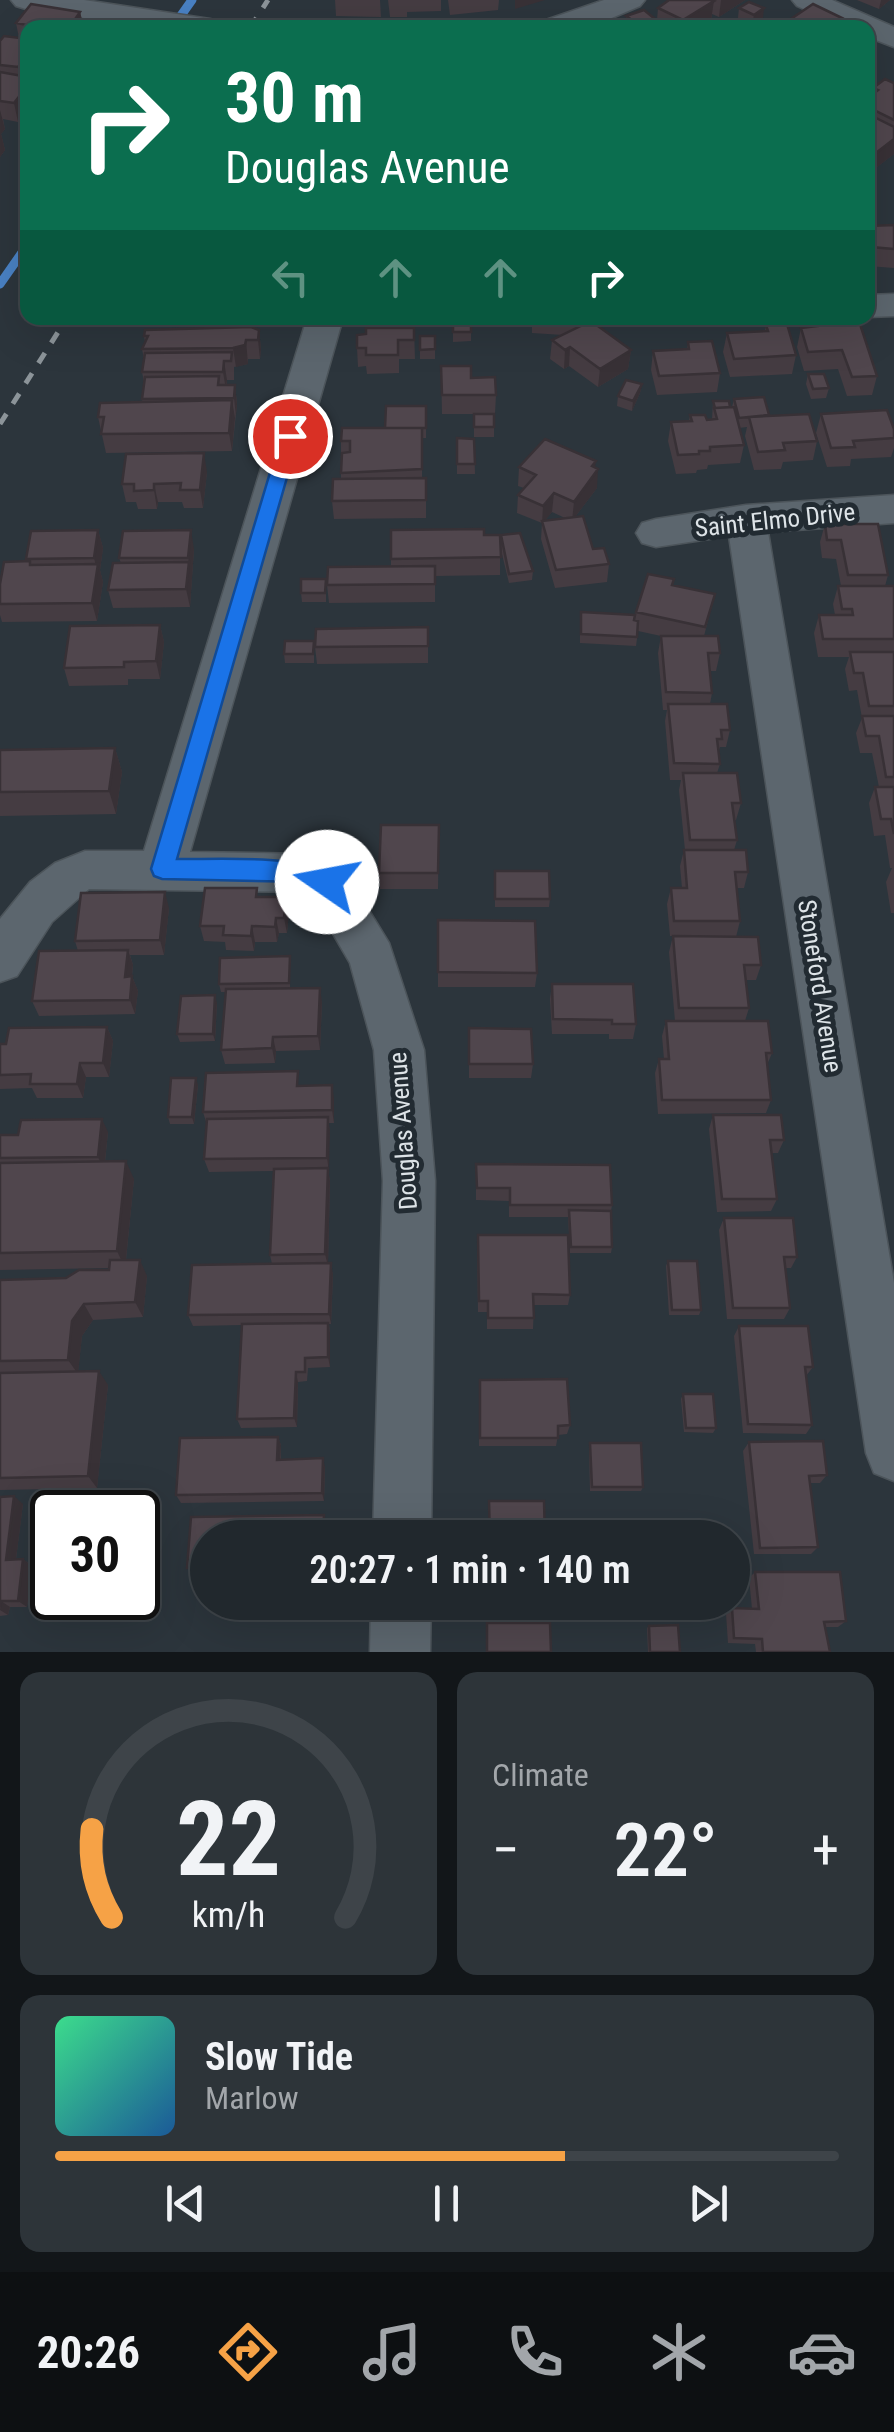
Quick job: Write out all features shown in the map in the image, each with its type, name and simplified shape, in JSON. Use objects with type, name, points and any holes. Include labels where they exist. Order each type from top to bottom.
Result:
[{"type":"street","points":[[0,6],[5,0]]},
{"type":"street","points":[[26,0],[160,20]]},
{"type":"street","points":[[581,20],[630,0]]},
{"type":"street","points":[[807,0],[850,20]]},
{"type":"street","points":[[162,869],[323,325]]},
{"type":"street","name":"Saint Elmo Drive","points":[[656,534],[746,519],[894,509]]},
{"type":"street","name":"Stoneford Avenue","points":[[746,519],[894,1453]]},
{"type":"street","name":"Douglas Avenue","points":[[0,961],[50,894],[68,876],[85,870],[310,872],[327,882],[372,958],[400,1050],[410,1181],[402,1520]]},
{"type":"street","points":[[400,1652],[401,1620]]},
{"type":"building","points":[[669,0],[714,1],[683,20],[658,8]]},
{"type":"building","points":[[749,2],[764,8],[754,15],[739,8]]},
{"type":"building","points":[[31,4],[80,12],[74,20],[16,23]]},
{"type":"building","points":[[813,4],[842,18],[839,20],[789,20]]},
{"type":"building","points":[[644,10],[656,20],[624,20],[629,18],[626,16]]},
{"type":"building","points":[[4,36],[20,38],[18,67],[0,65],[0,41]]},
{"type":"building","points":[[0,72],[20,76],[20,95],[14,103],[0,101]]},
{"type":"building","points":[[885,79],[894,83],[894,120],[875,110],[875,86]]},
{"type":"building","points":[[875,118],[894,127],[894,139],[875,154]]},
{"type":"building","points":[[894,225],[894,249],[875,247],[875,226]]},
{"type":"building","points":[[453,325],[471,325],[471,332],[453,332]]},
{"type":"building","points":[[583,325],[597,325],[631,350],[600,369],[570,347],[565,350],[552,340]]},
{"type":"building","points":[[766,325],[787,325],[796,355],[734,359],[727,333],[768,331]]},
{"type":"building","points":[[860,325],[877,376],[852,377],[842,350],[808,352],[801,328]]},
{"type":"building","points":[[366,328],[414,328],[414,340],[398,340],[398,355],[366,355],[366,348],[357,348],[357,335],[366,334]]},
{"type":"building","points":[[145,330],[259,330],[258,340],[246,340],[245,345],[233,348],[142,349],[148,336],[144,336]]},
{"type":"building","points":[[420,336],[435,336],[435,349],[420,350]]},
{"type":"building","points":[[712,341],[720,373],[659,376],[653,351],[689,349],[688,342]]},
{"type":"building","points":[[232,352],[231,361],[224,361],[223,372],[142,372],[145,353]]},
{"type":"building","points":[[441,366],[471,366],[471,378],[495,377],[496,395],[442,395]]},
{"type":"building","points":[[808,374],[824,374],[829,388],[813,389]]},
{"type":"building","points":[[219,376],[218,385],[235,385],[234,398],[142,399],[145,377]]},
{"type":"building","points":[[626,380],[642,384],[633,401],[618,396]]},
{"type":"building","points":[[764,397],[769,415],[739,418],[734,399]]},
{"type":"building","points":[[232,400],[229,433],[101,434],[104,417],[98,417],[100,403]]},
{"type":"building","points":[[713,401],[729,401],[730,407],[715,408]]},
{"type":"building","points":[[386,406],[426,406],[426,428],[385,428]]},
{"type":"building","points":[[734,407],[744,445],[710,447],[710,451],[699,454],[678,455],[671,422],[692,421],[690,415],[717,419],[714,408]]},
{"type":"building","points":[[887,410],[894,438],[853,441],[855,447],[831,448],[821,414]]},
{"type":"building","points":[[474,414],[494,414],[494,427],[474,427]]},
{"type":"building","points":[[809,414],[817,441],[783,443],[785,450],[758,452],[749,417]]},
{"type":"building","points":[[342,428],[422,428],[422,469],[341,473],[342,453],[350,452],[350,441],[341,441]]},
{"type":"building","points":[[457,438],[474,439],[475,464],[457,464]]},
{"type":"building","points":[[545,439],[596,461],[592,466],[598,469],[574,502],[554,493],[543,506],[518,495],[536,475],[519,467]]},
{"type":"building","points":[[204,453],[200,490],[180,490],[181,483],[154,484],[154,490],[134,491],[134,484],[122,484],[126,454]]},
{"type":"building","points":[[426,478],[426,500],[332,501],[333,479]]},
{"type":"building","points":[[583,516],[593,549],[604,548],[609,564],[556,570],[542,521]]},
{"type":"building","points":[[825,524],[878,524],[888,575],[848,575],[841,540],[827,540]]},
{"type":"building","points":[[484,529],[484,535],[500,535],[501,557],[391,559],[391,530]]},
{"type":"building","points":[[98,530],[94,558],[26,559],[31,531]]},
{"type":"building","points":[[191,530],[188,558],[119,558],[123,531]]},
{"type":"building","points":[[520,533],[533,571],[509,574],[501,535]]},
{"type":"building","points":[[30,561],[30,565],[98,564],[92,603],[0,604],[4,562]]},
{"type":"building","points":[[189,562],[186,589],[108,590],[113,563]]},
{"type":"building","points":[[435,566],[435,584],[327,585],[328,567]]},
{"type":"building","points":[[648,574],[674,579],[672,585],[715,594],[705,627],[636,612]]},
{"type":"building","points":[[301,579],[326,579],[325,593],[301,593]]},
{"type":"building","points":[[838,586],[894,586],[894,639],[823,639],[819,615],[853,615],[852,609],[842,609]]},
{"type":"building","points":[[581,612],[635,615],[637,637],[581,634]]},
{"type":"building","points":[[160,625],[156,661],[124,662],[124,667],[64,668],[70,626]]},
{"type":"building","points":[[428,627],[428,646],[315,647],[316,629]]},
{"type":"building","points":[[661,636],[718,636],[720,653],[708,653],[712,693],[666,692]]},
{"type":"building","points":[[285,641],[314,641],[313,654],[284,654]]},
{"type":"building","points":[[850,652],[894,652],[894,706],[869,706],[863,673],[854,673]]},
{"type":"building","points":[[668,704],[727,704],[730,730],[721,730],[722,739],[717,739],[720,764],[674,763]]},
{"type":"building","points":[[862,716],[894,716],[894,777],[886,777],[879,736],[866,736]]},
{"type":"building","points":[[115,748],[109,791],[0,792],[0,750]]},
{"type":"building","points":[[683,773],[737,773],[741,803],[732,803],[737,840],[690,840]]},
{"type":"building","points":[[875,787],[894,787],[894,834],[891,819],[881,819]]},
{"type":"building","points":[[381,825],[439,825],[438,873],[379,873]]},
{"type":"building","points":[[684,850],[746,850],[748,872],[735,872],[740,921],[674,921],[671,888],[687,888]]},
{"type":"building","points":[[495,871],[549,871],[550,899],[495,899]]},
{"type":"building","points":[[205,888],[257,888],[256,897],[286,897],[284,918],[276,918],[275,927],[252,926],[251,936],[223,935],[224,926],[200,926]]},
{"type":"building","points":[[165,892],[160,940],[75,941],[81,893]]},
{"type":"building","points":[[438,920],[535,921],[537,973],[438,972]]},
{"type":"building","points":[[673,936],[758,937],[761,965],[744,965],[749,1008],[679,1008]]},
{"type":"building","points":[[128,950],[125,977],[132,976],[130,1000],[32,1001],[39,951]]},
{"type":"building","points":[[290,956],[289,983],[219,984],[220,958]]},
{"type":"building","points":[[552,984],[633,984],[636,1024],[553,1019]]},
{"type":"building","points":[[320,988],[318,1036],[273,1037],[272,1048],[221,1050],[226,989]]},
{"type":"building","points":[[215,995],[213,1034],[177,1034],[181,996]]},
{"type":"building","points":[[666,1021],[768,1021],[772,1053],[766,1053],[771,1100],[662,1100],[659,1059],[669,1059]]},
{"type":"building","points":[[107,1027],[103,1063],[80,1063],[77,1084],[30,1084],[31,1074],[0,1075],[0,1044],[6,1044],[9,1028]]},
{"type":"building","points":[[469,1028],[531,1029],[533,1064],[469,1064]]},
{"type":"building","points":[[298,1071],[297,1086],[332,1085],[332,1110],[203,1112],[206,1073]]},
{"type":"building","points":[[171,1078],[196,1078],[192,1117],[168,1117]]},
{"type":"building","points":[[713,1115],[781,1115],[784,1140],[770,1140],[777,1199],[722,1199]]},
{"type":"building","points":[[328,1117],[327,1158],[204,1159],[207,1119]]},
{"type":"building","points":[[102,1119],[98,1157],[0,1158],[0,1135],[18,1135],[21,1120]]},
{"type":"building","points":[[126,1161],[117,1251],[0,1253],[0,1163]]},
{"type":"building","points":[[476,1164],[610,1165],[612,1205],[510,1205],[510,1188],[477,1188]]},
{"type":"building","points":[[328,1168],[325,1254],[270,1255],[274,1169]]},
{"type":"building","points":[[569,1210],[611,1211],[612,1247],[571,1247]]},
{"type":"building","points":[[724,1218],[793,1218],[797,1257],[784,1257],[790,1308],[733,1308]]},
{"type":"building","points":[[478,1235],[568,1235],[570,1295],[533,1294],[534,1318],[488,1318],[488,1301],[479,1301]]},
{"type":"building","points":[[110,1260],[140,1260],[135,1302],[84,1304],[72,1321],[68,1360],[0,1361],[0,1280],[66,1278],[79,1270],[109,1270]]},
{"type":"building","points":[[668,1261],[697,1261],[701,1310],[672,1310]]},
{"type":"building","points":[[331,1263],[329,1314],[188,1315],[192,1265]]},
{"type":"building","points":[[328,1323],[328,1357],[305,1358],[305,1372],[296,1372],[294,1418],[237,1419],[242,1324]]},
{"type":"building","points":[[739,1326],[808,1326],[813,1367],[805,1367],[812,1425],[748,1424]]},
{"type":"building","points":[[99,1371],[88,1476],[0,1478],[0,1373]]},
{"type":"building","points":[[567,1379],[570,1425],[558,1426],[558,1438],[480,1438],[480,1380]]},
{"type":"building","points":[[683,1394],[713,1394],[716,1428],[686,1428]]},
{"type":"building","points":[[278,1437],[277,1460],[323,1458],[322,1493],[176,1495],[180,1438]]},
{"type":"building","points":[[823,1441],[827,1475],[809,1476],[818,1547],[760,1548],[749,1442]]},
{"type":"building","points":[[590,1443],[641,1443],[643,1487],[592,1487]]},
{"type":"building","points":[[14,1496],[6,1560],[23,1559],[18,1601],[1,1601],[0,1607],[0,1497]]},
{"type":"building","points":[[489,1501],[544,1501],[545,1520],[490,1520]]},
{"type":"building","points":[[324,1515],[324,1520],[191,1520]]},
{"type":"building","points":[[755,1572],[840,1572],[846,1621],[824,1622],[830,1652],[763,1652],[762,1639],[734,1638],[733,1620],[750,1620],[750,1609],[759,1609]]},
{"type":"building","points":[[487,1623],[550,1623],[551,1652],[487,1652]]},
{"type":"building","points":[[678,1625],[680,1652],[650,1652],[649,1626]]},
{"type":"waterway","points":[[178,20],[192,0]]},
{"type":"waterway","points":[[0,284],[20,255]]},
{"type":"railway","points":[[255,20],[268,0]]},
{"type":"railway","points":[[0,424],[63,325]]},
{"type":"route","points":[[290,436],[162,869],[310,872],[327,882]]}]
